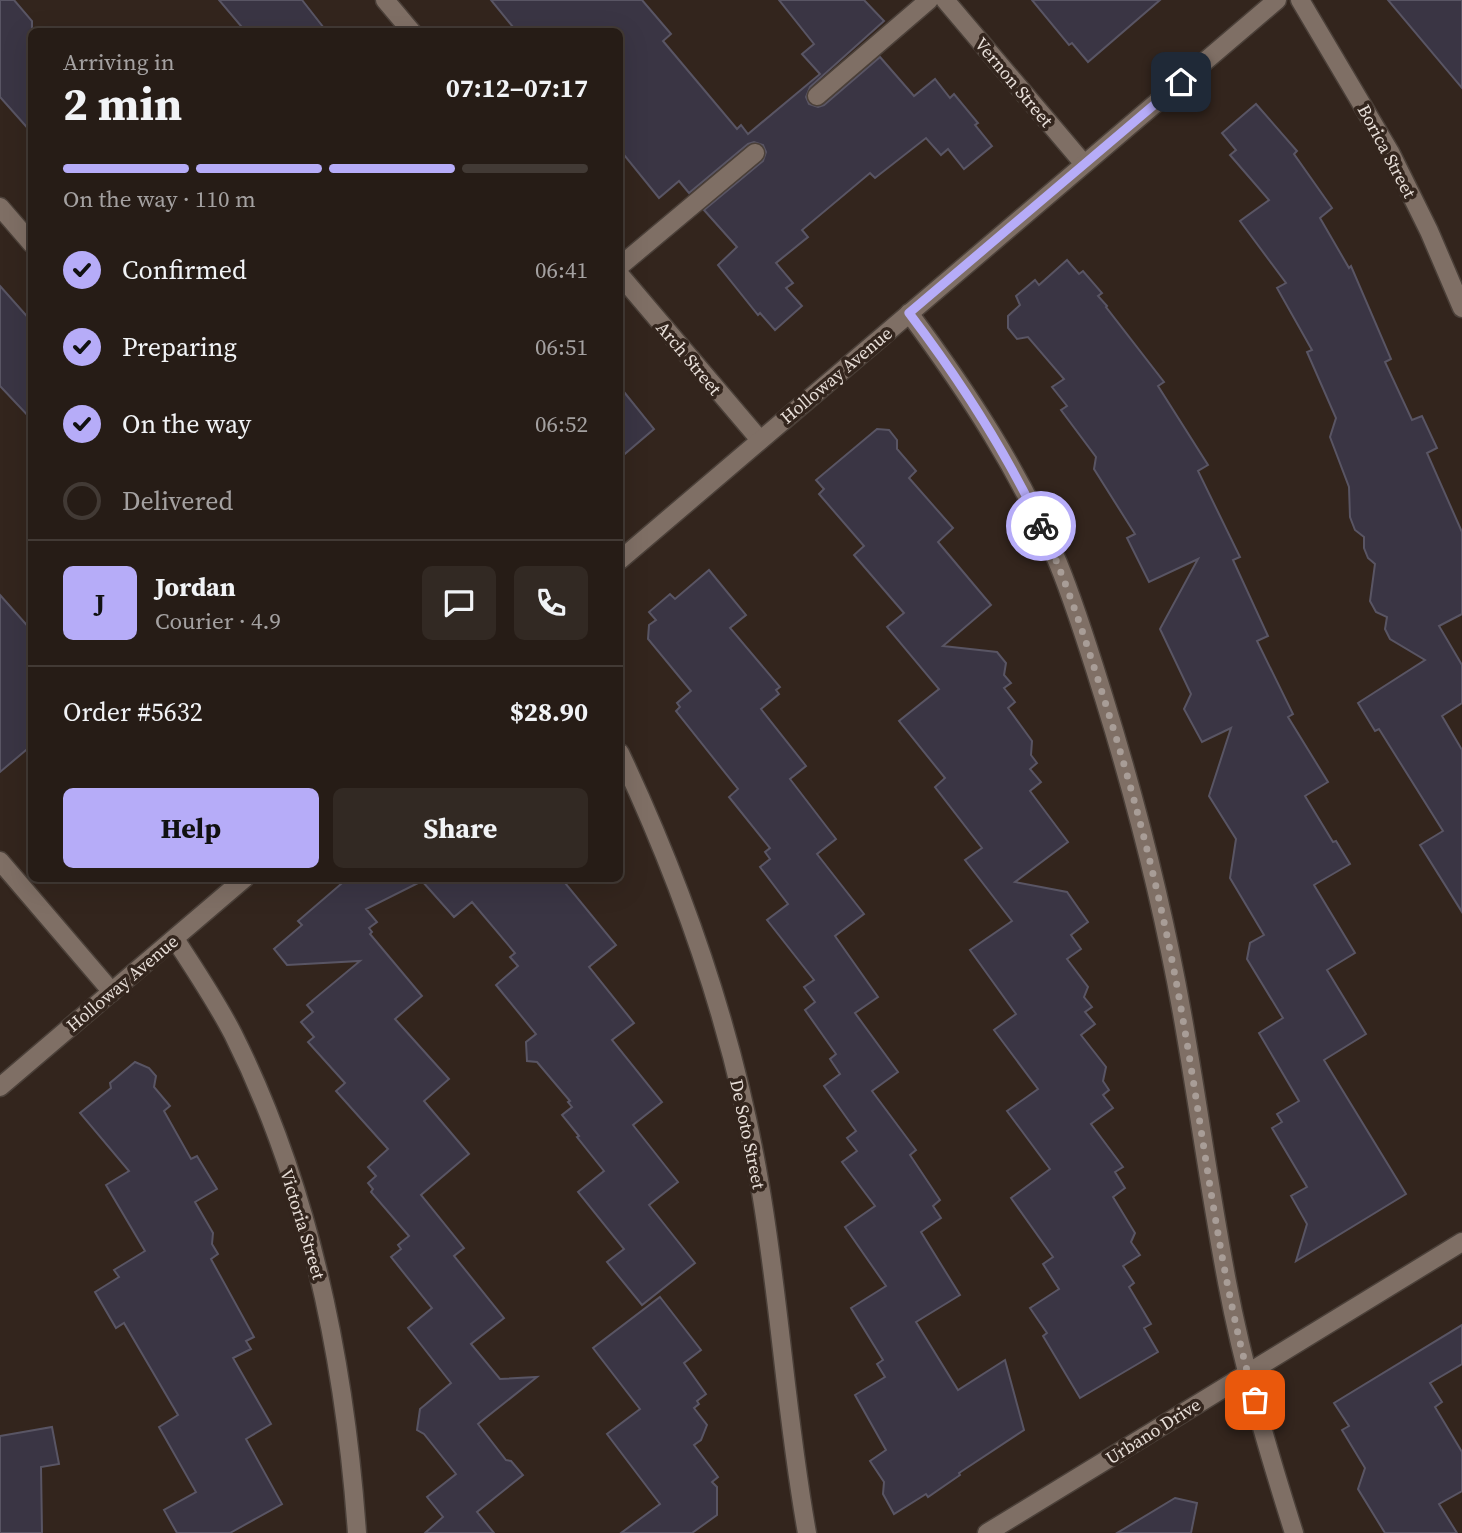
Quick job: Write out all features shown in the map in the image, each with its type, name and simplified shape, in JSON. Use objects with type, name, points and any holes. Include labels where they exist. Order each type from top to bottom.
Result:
[{"type":"street","points":[[385,0],[409,28]]},
{"type":"street","points":[[817,96],[929,0]]},
{"type":"street","name":"Vernon Street","points":[[945,0],[1084,164]]},
{"type":"street","name":"Holloway Avenue","points":[[623,556],[1277,0]]},
{"type":"street","name":"Borica Street","points":[[1300,0],[1390,152],[1429,231],[1462,308]]},
{"type":"street","points":[[623,263],[755,153]]},
{"type":"street","points":[[0,207],[28,239]]},
{"type":"street","name":"Arch Street","points":[[623,279],[760,440]]},
{"type":"street","points":[[909,313],[947,363],[1022,485],[1058,563],[1088,646],[1141,826],[1162,916],[1182,1011],[1227,1284],[1247,1374],[1294,1533]]},
{"type":"street","name":"De Soto Street","points":[[623,760],[659,841],[691,926],[720,1015],[741,1098],[760,1183],[807,1533]]},
{"type":"street","points":[[0,861],[112,992]]},
{"type":"street","name":"Holloway Avenue","points":[[0,1087],[240,882]]},
{"type":"street","name":"Victoria Street","points":[[174,939],[206,988],[237,1044],[279,1146],[301,1213],[335,1348],[353,1480],[357,1533]]},
{"type":"street","name":"Urbano Drive","points":[[987,1533],[1462,1242]]},
{"type":"building","points":[[0,0],[14,0],[32,21],[32,28],[28,28],[28,128],[0,97]]},
{"type":"building","points":[[219,0],[302,0],[324,28],[243,28]]},
{"type":"building","points":[[491,0],[642,0],[671,34],[663,41],[737,129],[741,125],[748,134],[820,74],[802,54],[814,44],[779,0],[864,0],[884,21],[810,87],[806,97],[809,104],[818,107],[824,105],[880,57],[914,96],[935,79],[950,98],[954,94],[978,123],[975,125],[992,146],[964,169],[948,149],[941,155],[926,138],[875,178],[870,173],[802,230],[808,237],[776,263],[793,283],[786,288],[802,306],[775,330],[760,313],[758,315],[718,265],[737,247],[704,210],[763,161],[766,152],[763,145],[754,142],[748,144],[689,193],[679,181],[659,198],[623,154],[623,28],[514,28]]},
{"type":"building","points":[[1032,0],[1160,0],[1088,62],[1072,43],[1069,45]]},
{"type":"building","points":[[1388,0],[1462,0],[1462,88]]},
{"type":"building","points":[[1256,104],[1297,151],[1294,154],[1332,208],[1320,218],[1349,268],[1351,266],[1391,359],[1385,362],[1412,420],[1422,416],[1437,448],[1427,453],[1462,532],[1462,614],[1439,626],[1462,665],[1462,703],[1442,716],[1462,750],[1462,912],[1420,845],[1443,831],[1379,729],[1375,731],[1358,703],[1425,660],[1390,639],[1385,629],[1387,617],[1376,612],[1370,601],[1375,564],[1368,558],[1364,537],[1355,530],[1350,517],[1349,487],[1330,437],[1336,418],[1307,352],[1312,350],[1277,288],[1286,283],[1240,221],[1269,200],[1230,155],[1236,150],[1222,133]]},
{"type":"building","points":[[1067,260],[1079,274],[1083,271],[1102,293],[1098,296],[1164,382],[1158,386],[1208,465],[1198,471],[1240,557],[1233,560],[1268,636],[1257,641],[1293,714],[1288,717],[1328,782],[1305,796],[1350,864],[1314,885],[1355,953],[1327,970],[1366,1034],[1324,1060],[1406,1194],[1296,1261],[1307,1224],[1291,1196],[1307,1187],[1272,1128],[1282,1122],[1277,1114],[1299,1101],[1259,1033],[1283,1018],[1247,959],[1250,943],[1264,935],[1230,878],[1236,839],[1209,796],[1231,728],[1202,742],[1184,709],[1191,694],[1160,629],[1198,559],[1149,582],[1127,538],[1135,534],[1094,469],[1096,457],[1061,410],[1067,406],[1052,387],[1064,379],[1028,337],[1017,339],[1008,328],[1008,316],[1020,305],[1016,296],[1035,280],[1039,285]]},
{"type":"building","points":[[0,286],[28,318],[28,416],[0,386]]},
{"type":"building","points":[[623,391],[654,429],[623,455]]},
{"type":"building","points":[[877,429],[889,430],[897,440],[897,449],[916,471],[909,478],[953,528],[938,542],[991,605],[943,646],[997,652],[1006,663],[1004,675],[1011,683],[1004,688],[1015,702],[1008,708],[1032,741],[1031,755],[1037,763],[1030,769],[1041,782],[1030,791],[1068,842],[1015,882],[1067,892],[1088,922],[1071,935],[1081,949],[1067,959],[1088,987],[1084,997],[1092,1007],[1085,1012],[1095,1024],[1081,1035],[1106,1067],[1103,1081],[1109,1090],[1103,1095],[1113,1108],[1091,1124],[1123,1167],[1115,1172],[1125,1188],[1113,1197],[1135,1233],[1131,1242],[1140,1255],[1123,1266],[1134,1283],[1129,1287],[1151,1324],[1144,1328],[1158,1352],[1080,1398],[1043,1336],[1047,1333],[1030,1308],[1059,1289],[1043,1264],[1053,1257],[1011,1198],[1050,1169],[1007,1111],[1038,1089],[994,1030],[1016,1014],[970,950],[1012,921],[965,860],[982,848],[935,787],[945,778],[899,721],[939,689],[887,627],[904,613],[854,555],[864,546],[819,494],[824,489],[816,480]]},
{"type":"building","points":[[709,570],[746,615],[730,628],[780,687],[776,690],[779,694],[761,709],[806,766],[790,779],[836,839],[817,854],[864,914],[835,936],[878,997],[855,1013],[898,1072],[872,1091],[916,1150],[910,1155],[940,1200],[933,1206],[941,1218],[921,1232],[960,1295],[916,1322],[958,1390],[1005,1360],[1024,1430],[928,1497],[926,1494],[894,1514],[883,1494],[884,1482],[870,1461],[886,1450],[855,1395],[885,1377],[877,1364],[883,1360],[851,1308],[886,1286],[845,1227],[875,1206],[842,1162],[857,1151],[847,1138],[856,1131],[824,1086],[840,1074],[830,1059],[836,1054],[805,1010],[815,1002],[804,987],[814,980],[767,920],[788,904],[760,867],[770,859],[765,852],[770,848],[729,797],[738,789],[676,711],[680,707],[677,703],[691,691],[648,639],[649,625],[656,620],[649,612],[670,594],[675,599]]},
{"type":"building","points":[[0,595],[28,626],[28,748],[0,772]]},
{"type":"building","points":[[343,882],[420,882],[366,909],[377,922],[369,928],[372,932],[370,934],[422,996],[395,1019],[449,1079],[424,1101],[469,1154],[421,1195],[464,1248],[454,1256],[504,1318],[471,1344],[500,1379],[537,1377],[478,1424],[506,1460],[511,1461],[523,1475],[477,1512],[494,1533],[425,1533],[443,1517],[427,1497],[456,1474],[424,1434],[417,1430],[420,1409],[451,1383],[408,1328],[432,1308],[391,1257],[401,1249],[398,1245],[409,1236],[371,1192],[373,1189],[368,1183],[376,1176],[368,1167],[388,1149],[336,1091],[345,1083],[308,1042],[314,1037],[301,1022],[313,1012],[307,1005],[360,961],[287,965],[274,949],[302,925],[298,921]]},
{"type":"building","points":[[423,882],[564,882],[616,945],[589,967],[634,1023],[612,1040],[662,1102],[633,1125],[678,1182],[649,1205],[695,1263],[642,1305],[607,1262],[624,1249],[578,1192],[604,1171],[562,1115],[572,1107],[568,1102],[570,1101],[537,1062],[527,1061],[526,1042],[536,1034],[496,985],[518,966],[510,957],[515,953],[472,902],[454,917]]},
{"type":"building","points":[[135,1062],[149,1068],[156,1076],[154,1087],[170,1106],[164,1111],[191,1159],[197,1156],[217,1189],[195,1202],[213,1233],[212,1244],[218,1254],[211,1259],[254,1337],[246,1341],[251,1349],[233,1358],[271,1424],[246,1439],[282,1504],[230,1533],[177,1533],[164,1510],[196,1492],[159,1427],[178,1415],[124,1323],[116,1328],[95,1292],[119,1277],[114,1270],[145,1251],[106,1185],[129,1171],[80,1113],[111,1088],[110,1083]]},
{"type":"building","points":[[660,1297],[701,1350],[684,1363],[706,1394],[697,1401],[699,1404],[694,1408],[707,1425],[701,1440],[694,1445],[718,1477],[712,1482],[717,1487],[717,1515],[692,1533],[621,1533],[660,1504],[607,1434],[640,1409],[593,1348]]},
{"type":"building","points":[[1462,1325],[1462,1364],[1430,1383],[1442,1402],[1435,1407],[1462,1452],[1462,1491],[1439,1504],[1457,1533],[1385,1533],[1358,1489],[1365,1468],[1342,1430],[1349,1426],[1334,1403]]},
{"type":"building","points":[[52,1427],[59,1464],[41,1467],[42,1533],[0,1533],[0,1436]]},
{"type":"building","points":[[1175,1498],[1197,1503],[1191,1533],[1117,1533]]},
{"type":"way so far","points":[[1041,526],[1058,563],[1088,646],[1141,826],[1182,1011],[1227,1284],[1255,1400]]},
{"type":"route","points":[[1041,526],[1022,485],[981,415],[947,363],[909,313],[1181,82]]}]
